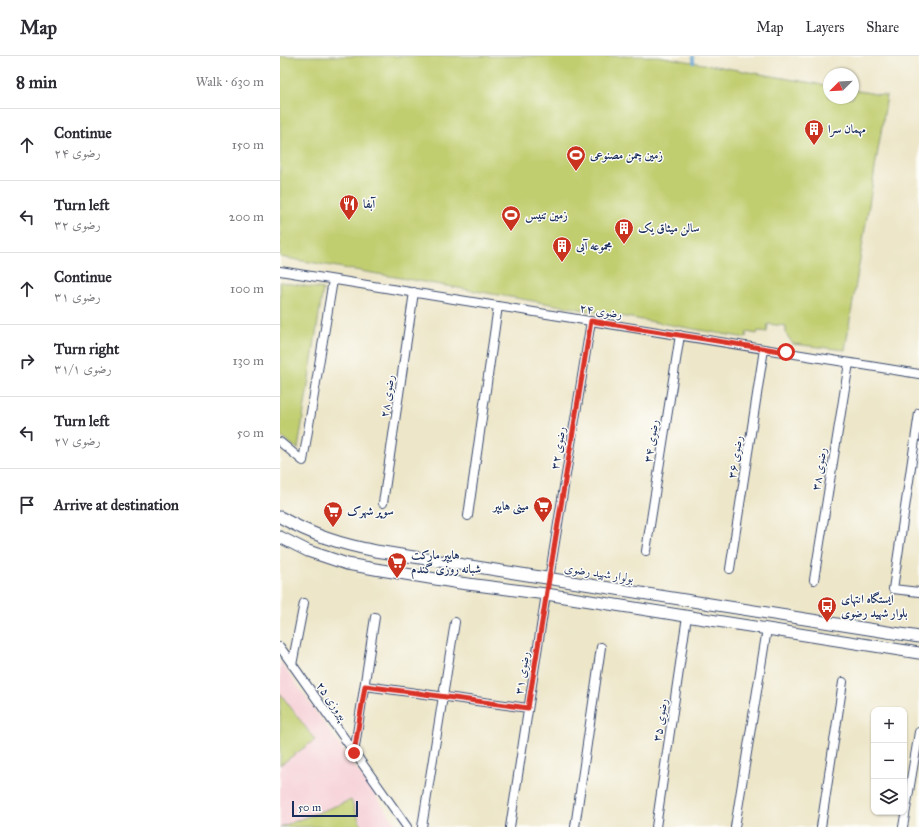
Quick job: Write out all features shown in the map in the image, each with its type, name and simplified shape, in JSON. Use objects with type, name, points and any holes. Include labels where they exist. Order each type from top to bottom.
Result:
[{"type":"street","name":"رضوی ۲۴","points":[[280,271],[919,374]]},
{"type":"street","points":[[280,442],[303,461],[333,280]]},
{"type":"street","name":"رضوی ۲۸","points":[[383,503],[414,292]]},
{"type":"street","points":[[468,516],[498,306]]},
{"type":"street","name":"رضوی ۳۲","points":[[549,579],[591,321]]},
{"type":"street","name":"رضوی ۳۴","points":[[646,551],[680,336]]},
{"type":"street","name":"رضوی ۳۶","points":[[730,569],[764,349]]},
{"type":"street","name":"رضوی ۳۸","points":[[814,580],[849,362]]},
{"type":"street","points":[[919,413],[893,589],[919,592]]},
{"type":"street","name":"بولوار شهید رضوی","points":[[280,517],[314,535],[351,546],[549,579],[919,637]]},
{"type":"street","points":[[280,537],[308,551],[347,564],[460,583],[546,594],[919,653]]},
{"type":"street","points":[[546,594],[549,579]]},
{"type":"street","name":"رضوی ۳۱","points":[[510,827],[546,594]]},
{"type":"street","points":[[292,665],[304,603]]},
{"type":"street","name":"رضوی ۳۵","points":[[656,827],[687,616]]},
{"type":"street","points":[[354,753],[375,617]]},
{"type":"street","points":[[422,827],[455,622]]},
{"type":"street","points":[[735,827],[767,629]]},
{"type":"street","name":"پیروزی ۲۵","points":[[280,647],[406,827]]},
{"type":"street","points":[[575,827],[601,647]]},
{"type":"street","points":[[821,827],[843,682]]},
{"type":"street","points":[[365,686],[528,708]]},
{"type":"street","points":[[903,827],[919,732]]},
{"type":"shaded area","points":[[280,661],[398,827],[280,827]]},
{"type":"green space","points":[[280,56],[658,56],[823,85],[823,104],[859,104],[859,91],[887,96],[845,350],[793,344],[786,334],[786,326],[768,324],[767,332],[758,331],[757,334],[747,332],[746,338],[280,257]]},
{"type":"green space","points":[[280,282],[323,289],[298,449],[280,436]]},
{"type":"green space","points":[[280,693],[315,740],[280,765]]},
{"type":"green space","points":[[351,800],[362,827],[280,827]]},
{"type":"waterway","points":[[693,56],[694,63]]},
{"type":"place","name":"مهمان سرا","points":[[814,146]]},
{"type":"place","name":"زمین چمن مصنوعی","points":[[576,172]]},
{"type":"place","name":"آبفا","points":[[349,221]]},
{"type":"place","name":"زمین تنیس","points":[[511,232]]},
{"type":"place","name":"سالن میثاق یک","points":[[624,245]]},
{"type":"place","name":"مجموعه آبی","points":[[562,263]]},
{"type":"place","name":"مینی هایپر","points":[[543,523]]},
{"type":"place","name":"سوپر شهرک","points":[[333,528]]},
{"type":"place","name":"هایپر مارکت شبانه روزی گندم","points":[[397,579]]},
{"type":"place","name":"ایستگاه انتهای بلوار شهید رضوی","points":[[827,623]]},
{"type":"route","points":[[354,753],[365,686],[528,708],[591,321],[786,352]]}]
